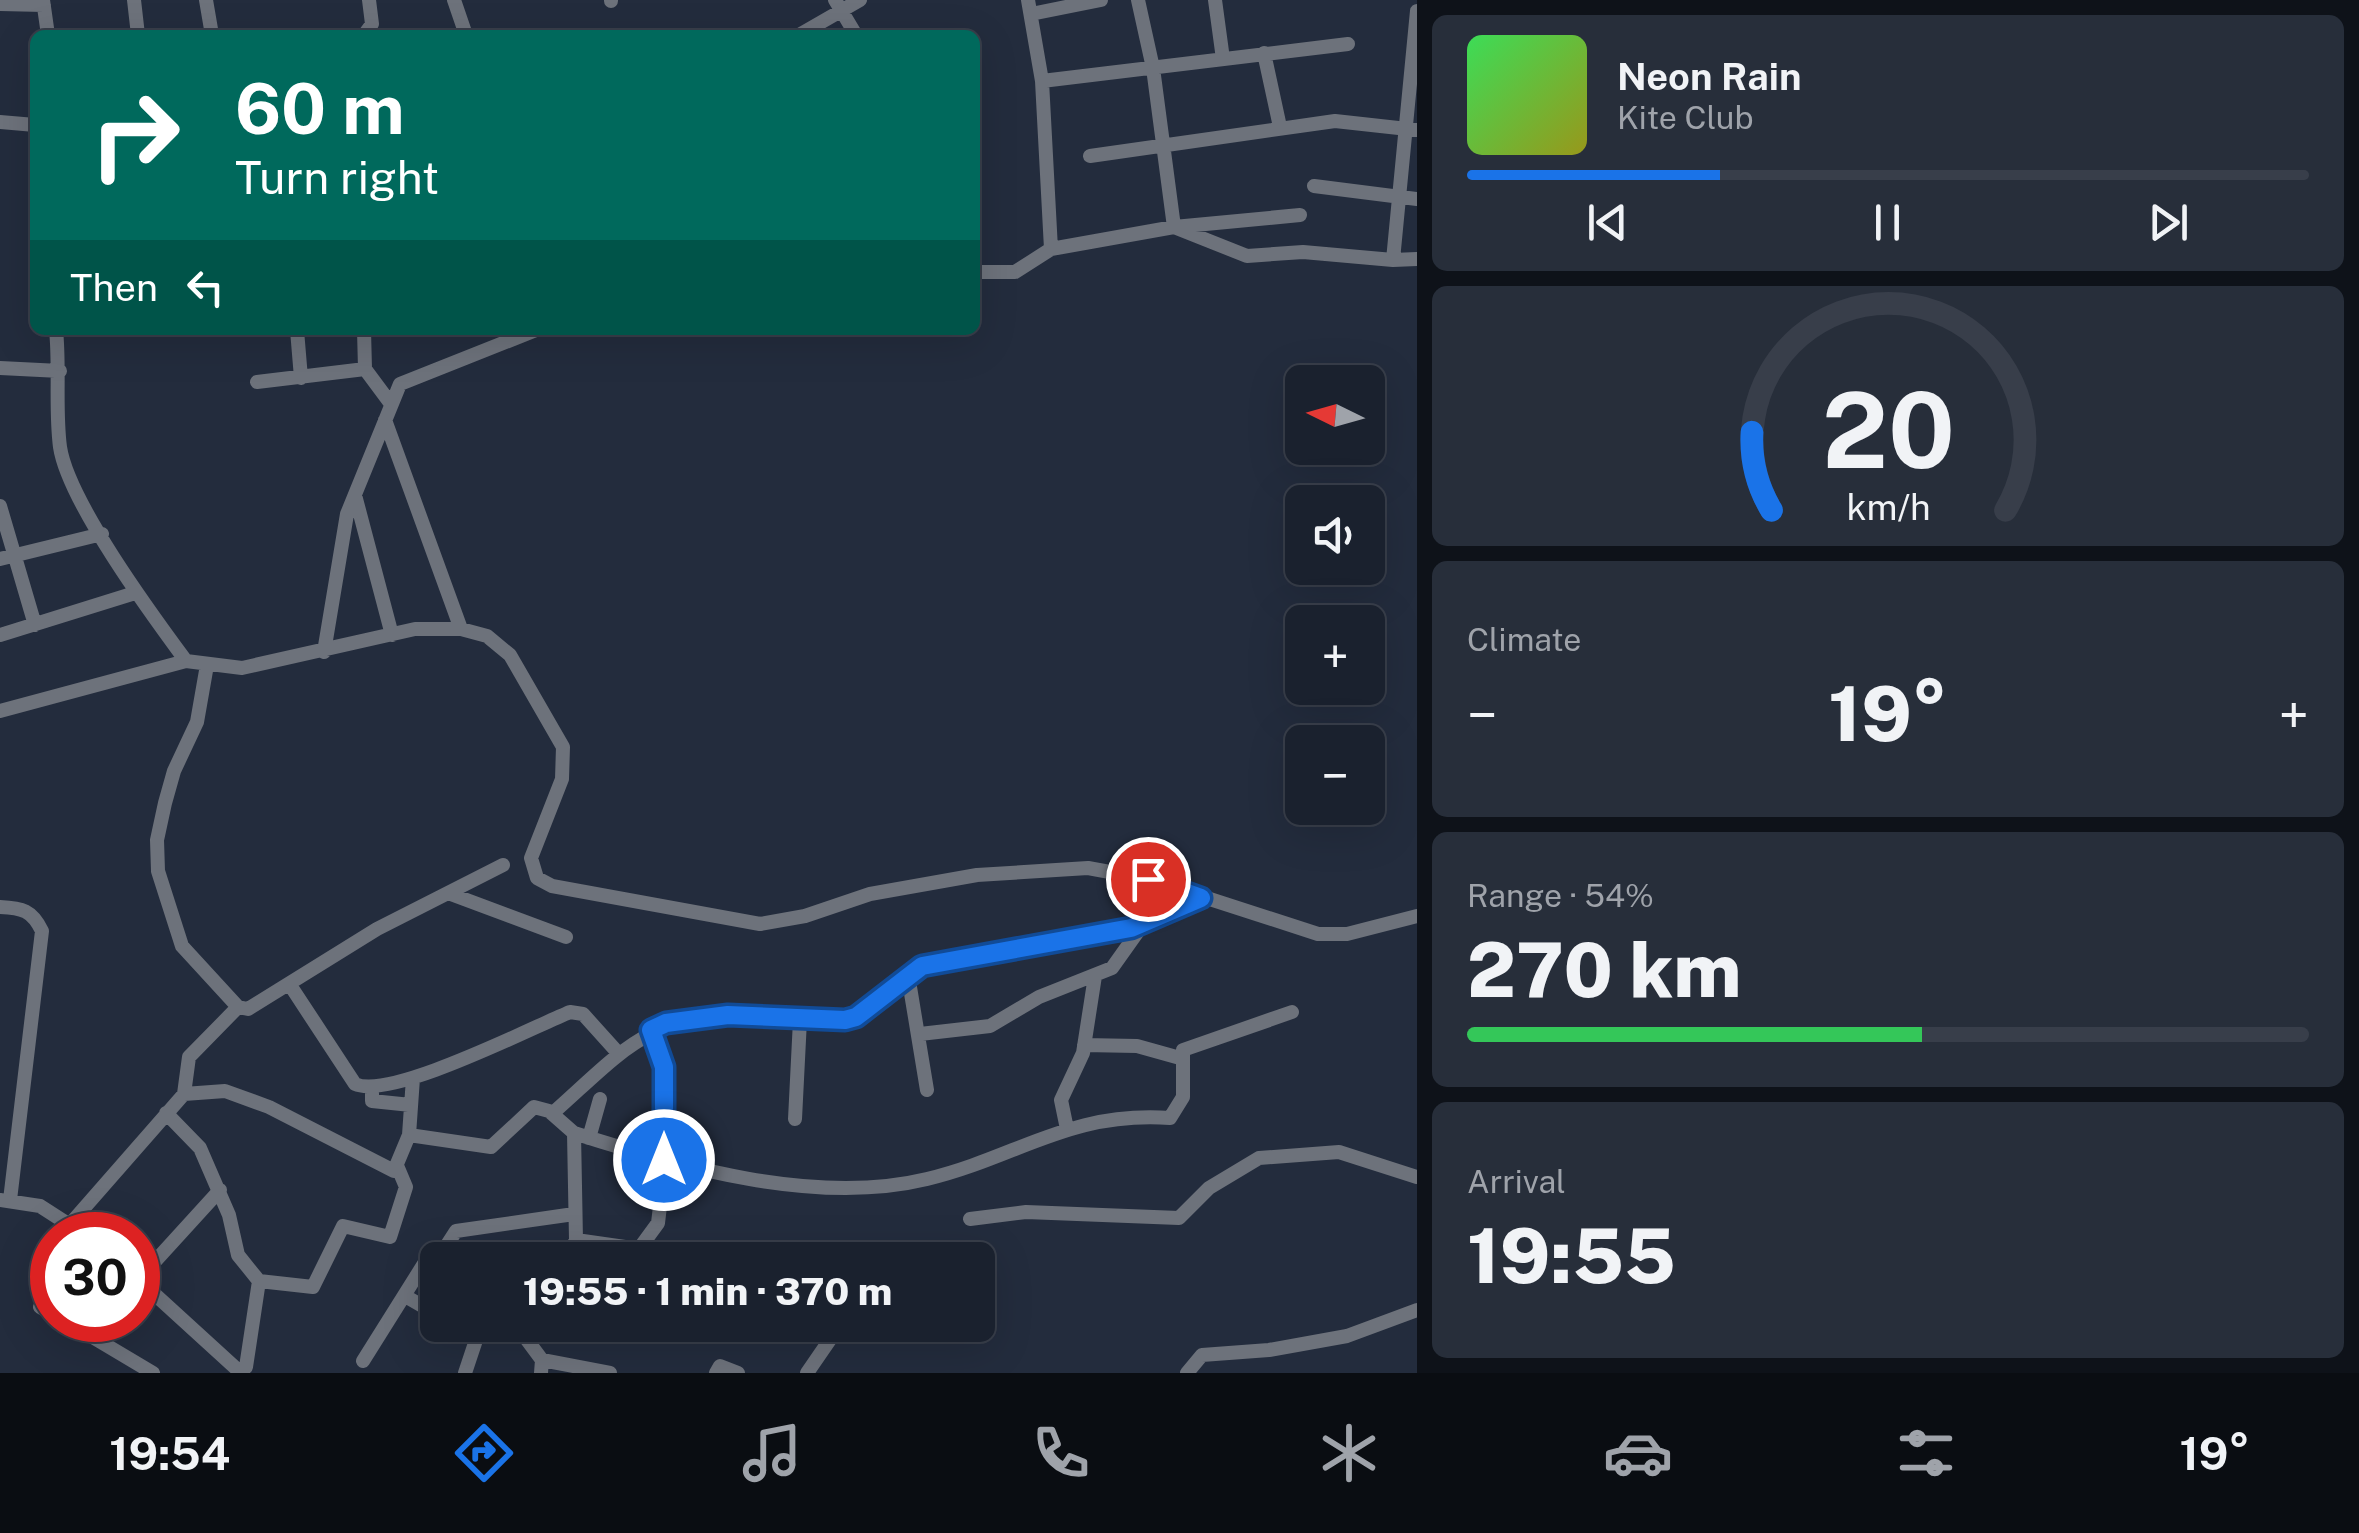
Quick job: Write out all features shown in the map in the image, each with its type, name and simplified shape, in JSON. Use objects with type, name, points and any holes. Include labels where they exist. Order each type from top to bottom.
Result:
[{"type":"street","points":[[134,0],[137,30]]},
{"type":"street","points":[[206,0],[211,30]]},
{"type":"street","points":[[368,30],[372,24],[369,0]]},
{"type":"street","points":[[454,0],[464,30]]},
{"type":"street","points":[[806,30],[838,5],[860,0]]},
{"type":"street","points":[[1051,249],[1042,81],[1029,7],[1100,0]]},
{"type":"street","points":[[1138,0],[1153,68],[1174,227]]},
{"type":"street","points":[[1214,0],[1222,59]]},
{"type":"street","points":[[0,4],[43,3],[47,30]]},
{"type":"street","points":[[838,5],[853,30]]},
{"type":"street","points":[[1393,260],[1398,197],[1410,129],[1416,19]]},
{"type":"street","points":[[1042,81],[1348,44]]},
{"type":"street","points":[[1264,53],[1280,127]]},
{"type":"street","points":[[1090,156],[1335,121],[1410,129]]},
{"type":"street","points":[[0,122],[30,124]]},
{"type":"street","points":[[1314,186],[1416,199]]},
{"type":"street","points":[[980,272],[1016,272],[1051,249],[1174,227],[1300,215]]},
{"type":"street","points":[[1174,227],[1248,256],[1303,252],[1416,259]]},
{"type":"street","points":[[56,335],[60,449],[135,593],[186,661]]},
{"type":"street","points":[[297,335],[301,378]]},
{"type":"street","points":[[364,335],[365,369],[392,404]]},
{"type":"street","points":[[324,652],[347,514],[400,384],[523,335]]},
{"type":"street","points":[[0,368],[60,371]]},
{"type":"street","points":[[257,382],[365,369]]},
{"type":"street","points":[[384,420],[461,628]]},
{"type":"street","points":[[354,494],[392,635]]},
{"type":"street","points":[[0,506],[6,558],[35,624]]},
{"type":"street","points":[[6,558],[102,534]]},
{"type":"street","points":[[0,636],[135,593]]},
{"type":"street","points":[[0,711],[186,661],[242,668],[280,663],[415,629],[461,628],[487,636],[510,654],[563,747],[562,778],[531,858],[538,878],[552,886],[760,924],[805,916],[888,891],[977,875],[1066,868],[1148,879],[1298,930],[1332,936],[1416,916]]},
{"type":"street","points":[[206,665],[197,722],[165,803],[157,840],[158,871],[182,946],[238,1007],[248,1009],[377,929],[503,865]]},
{"type":"street","points":[[448,893],[566,937]]},
{"type":"street","points":[[553,1113],[619,1054],[666,1023],[728,1015],[826,1022],[856,1017],[908,975],[938,962],[1145,923],[1201,898]]},
{"type":"street","points":[[0,907],[24,908],[35,916],[42,931],[5,1200],[52,1212]]},
{"type":"street","points":[[920,1034],[990,1026],[1038,997],[1112,968],[1145,923]]},
{"type":"street","points":[[908,975],[927,1090]]},
{"type":"street","points":[[1066,1129],[1061,1100],[1084,1044],[1095,976]]},
{"type":"street","points":[[290,985],[355,1084],[372,1088],[413,1078],[570,1012],[582,1014],[619,1054]]},
{"type":"street","points":[[80,1212],[184,1094],[189,1057],[238,1007]]},
{"type":"street","points":[[409,1136],[492,1148],[534,1108],[553,1113],[581,1136],[664,1160],[816,1188],[864,1188],[932,1178],[1066,1129],[1125,1115],[1170,1118],[1183,1097],[1180,1058],[1186,1047],[1292,1012]]},
{"type":"street","points":[[795,1118],[800,1020]]},
{"type":"street","points":[[600,1099],[581,1136],[574,1214],[576,1240],[639,1248],[658,1224],[664,1160],[664,1067],[651,1030]]},
{"type":"street","points":[[1084,1044],[1137,1046],[1180,1058]]},
{"type":"street","points":[[166,1113],[200,1148],[220,1190],[238,1256],[259,1281],[313,1287],[343,1226],[390,1237],[406,1187],[398,1168],[409,1136],[413,1078]]},
{"type":"street","points":[[372,1088],[372,1101],[411,1105]]},
{"type":"street","points":[[184,1094],[225,1091],[269,1107],[384,1169],[398,1168]]},
{"type":"street","points":[[970,1219],[1026,1212],[1179,1218],[1209,1188],[1258,1158],[1339,1152],[1416,1177]]},
{"type":"street","points":[[160,1255],[220,1190]]},
{"type":"street","points":[[449,1242],[456,1231],[574,1214]]},
{"type":"street","points":[[363,1360],[420,1270]]},
{"type":"street","points":[[244,1369],[259,1281]]},
{"type":"street","points":[[405,1296],[420,1305]]},
{"type":"street","points":[[160,1298],[244,1369]]},
{"type":"street","points":[[1187,1373],[1202,1354],[1269,1350],[1347,1336],[1416,1309]]},
{"type":"street","points":[[101,1342],[153,1373]]},
{"type":"street","points":[[465,1373],[478,1342]]},
{"type":"street","points":[[527,1342],[542,1367],[610,1373]]},
{"type":"street","points":[[807,1373],[828,1342]]},
{"type":"street","points":[[716,1373],[720,1366],[738,1373]]},
{"type":"route","points":[[664,1160],[664,1067],[651,1030],[666,1023],[728,1015],[845,1020],[856,1017],[922,966],[1131,928],[1201,898],[1148,879]]}]
